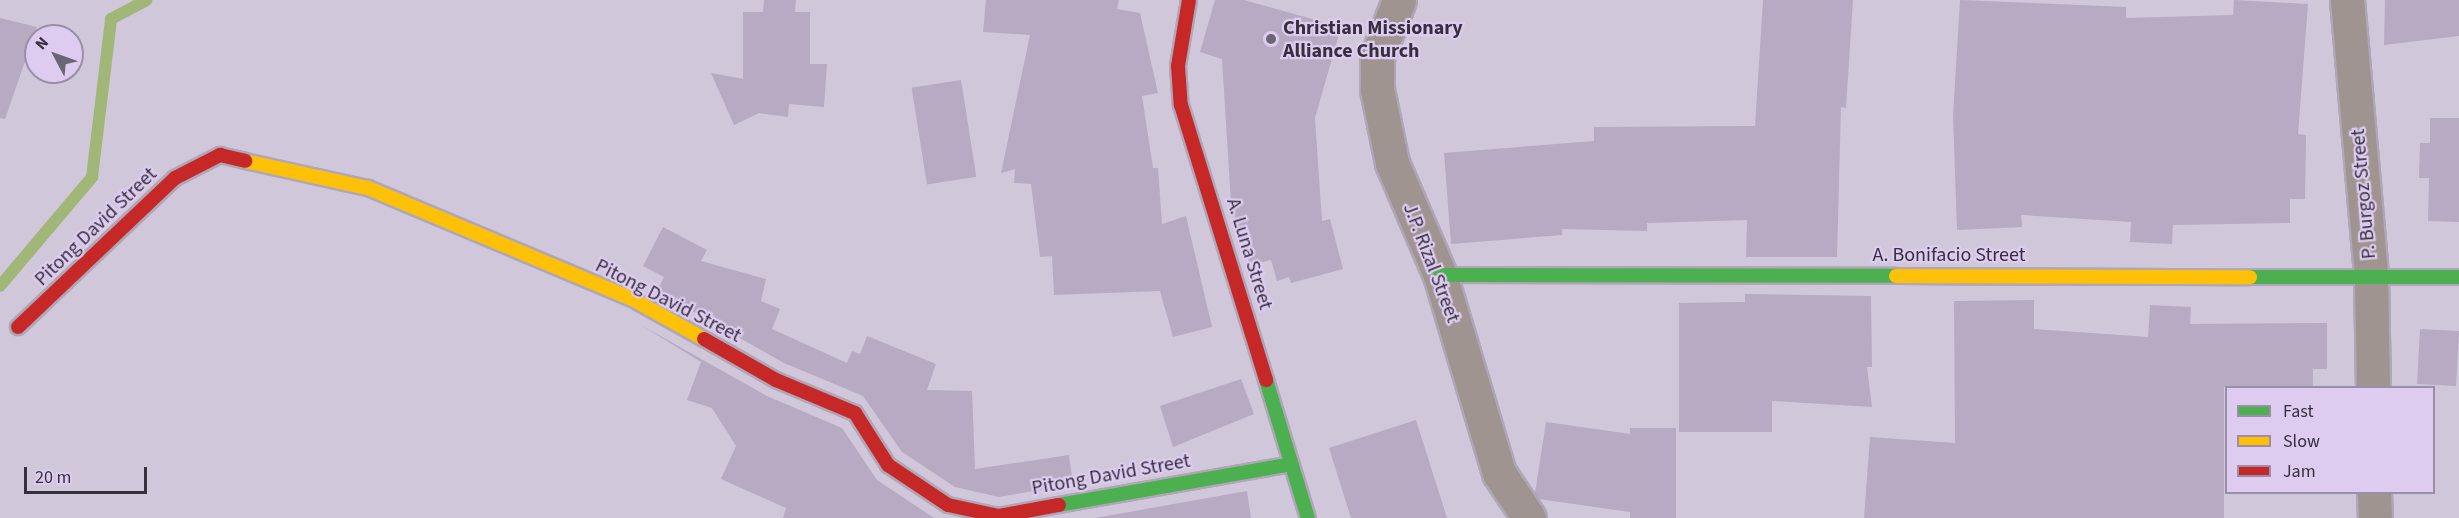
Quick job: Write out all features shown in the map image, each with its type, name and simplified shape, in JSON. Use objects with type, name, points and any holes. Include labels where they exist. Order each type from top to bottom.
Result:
[{"type":"street","name":"A. Luna Street","points":[[1189,0],[1178,66],[1181,105],[1308,518]]},
{"type":"street","name":"J.P. Rizal Street","points":[[1399,0],[1377,57],[1377,89],[1392,163],[1440,275],[1499,473],[1529,518]]},
{"type":"street","name":"P. Burgoz Street","points":[[2347,0],[2371,275],[2373,386]]},
{"type":"street","name":"Pitong David Street","points":[[18,327],[175,178],[220,155],[368,188],[632,299],[776,380],[855,413],[888,465],[948,505],[999,516],[1291,464]]},
{"type":"street","name":"A. Bonifacio Street","points":[[1440,275],[2371,275],[2459,277]]},
{"type":"street","points":[[2374,494],[2375,518]]},
{"type":"building","points":[[764,0],[796,0],[795,12],[810,12],[810,64],[827,64],[824,107],[789,104],[788,117],[759,113],[734,125],[711,73],[743,79],[743,12],[763,12]]},
{"type":"building","points":[[986,0],[1119,0],[1117,9],[1140,13],[1158,93],[1142,96],[1153,168],[1158,168],[1162,224],[1186,216],[1212,327],[1173,337],[1160,291],[1054,295],[1052,256],[1040,257],[1031,184],[1014,183],[1015,169],[1001,173],[1030,35],[983,32]]},
{"type":"building","points":[[1215,0],[1244,0],[1341,27],[1315,118],[1322,221],[1330,219],[1343,269],[1291,283],[1289,277],[1277,281],[1271,260],[1250,265],[1231,203],[1222,59],[1200,52]]},
{"type":"building","points":[[1763,0],[1853,0],[1846,108],[1841,107],[1837,257],[1746,257],[1747,220],[1647,223],[1647,231],[1562,229],[1562,235],[1451,244],[1444,153],[1594,141],[1594,127],[1755,126]]},
{"type":"building","points":[[1960,0],[2126,7],[2126,18],[2233,15],[2234,0],[2308,4],[2298,134],[2306,135],[2305,199],[2290,199],[2290,223],[2173,225],[2172,244],[2130,242],[2131,222],[2021,215],[2022,227],[1957,230],[1953,115]]},
{"type":"building","points":[[2385,0],[2459,0],[2459,36],[2384,45]]},
{"type":"building","points":[[0,18],[25,24],[24,64],[5,119],[0,118]]},
{"type":"building","points":[[961,80],[976,177],[927,185],[912,88]]},
{"type":"building","points":[[2430,118],[2459,118],[2459,222],[2428,221],[2429,178],[2419,178],[2420,143],[2430,143]]},
{"type":"building","points":[[663,227],[707,250],[701,261],[766,279],[761,301],[780,309],[772,329],[847,363],[852,351],[860,354],[867,336],[936,364],[927,390],[972,391],[975,469],[1069,455],[1073,484],[999,497],[955,487],[902,452],[863,396],[784,363],[657,291],[664,277],[643,266]]},
{"type":"building","points":[[1745,294],[1871,296],[1872,367],[1867,367],[1872,407],[1772,401],[1772,432],[1679,432],[1679,303],[1745,302]]},
{"type":"building","points":[[2034,300],[2034,329],[2148,337],[2150,305],[2191,307],[2190,324],[2327,323],[2327,369],[2313,369],[2313,386],[2224,387],[2224,518],[1864,518],[1870,437],[1955,443],[1954,301]]},
{"type":"building","points":[[639,324],[767,396],[842,428],[877,480],[934,518],[783,518],[786,508],[721,479],[736,446],[712,408],[687,400],[701,362]]},
{"type":"building","points":[[2420,329],[2459,331],[2456,386],[2417,384]]},
{"type":"building","points":[[1241,379],[1254,414],[1173,447],[1160,406]]},
{"type":"building","points":[[1416,420],[1447,518],[1351,518],[1329,448]]},
{"type":"building","points":[[1546,422],[1630,434],[1630,428],[1676,428],[1676,518],[1630,518],[1630,512],[1539,499],[1535,493]]},
{"type":"building","points":[[1247,491],[1251,518],[1095,518]]},
{"type":"waterway","points":[[0,286],[92,177],[111,19],[146,0]]},
{"type":"traffic: fast","points":[[1440,275],[1896,276]]},
{"type":"traffic: fast","points":[[2250,277],[2459,277]]},
{"type":"traffic: fast","points":[[1266,380],[1308,518]]},
{"type":"traffic: fast","points":[[1059,505],[1291,464]]},
{"type":"traffic: slow","points":[[245,161],[368,188],[632,299],[704,339]]},
{"type":"traffic: slow","points":[[1896,276],[2250,277]]},
{"type":"traffic: jam","points":[[1189,0],[1178,66],[1181,105],[1266,380]]},
{"type":"traffic: jam","points":[[18,327],[175,178],[220,155],[245,161]]},
{"type":"traffic: jam","points":[[704,339],[776,380],[855,413],[888,465],[948,505],[999,516],[1059,505]]},
{"type":"place","name":"Christian Missionary Alliance Church","points":[[1271,39]]}]
